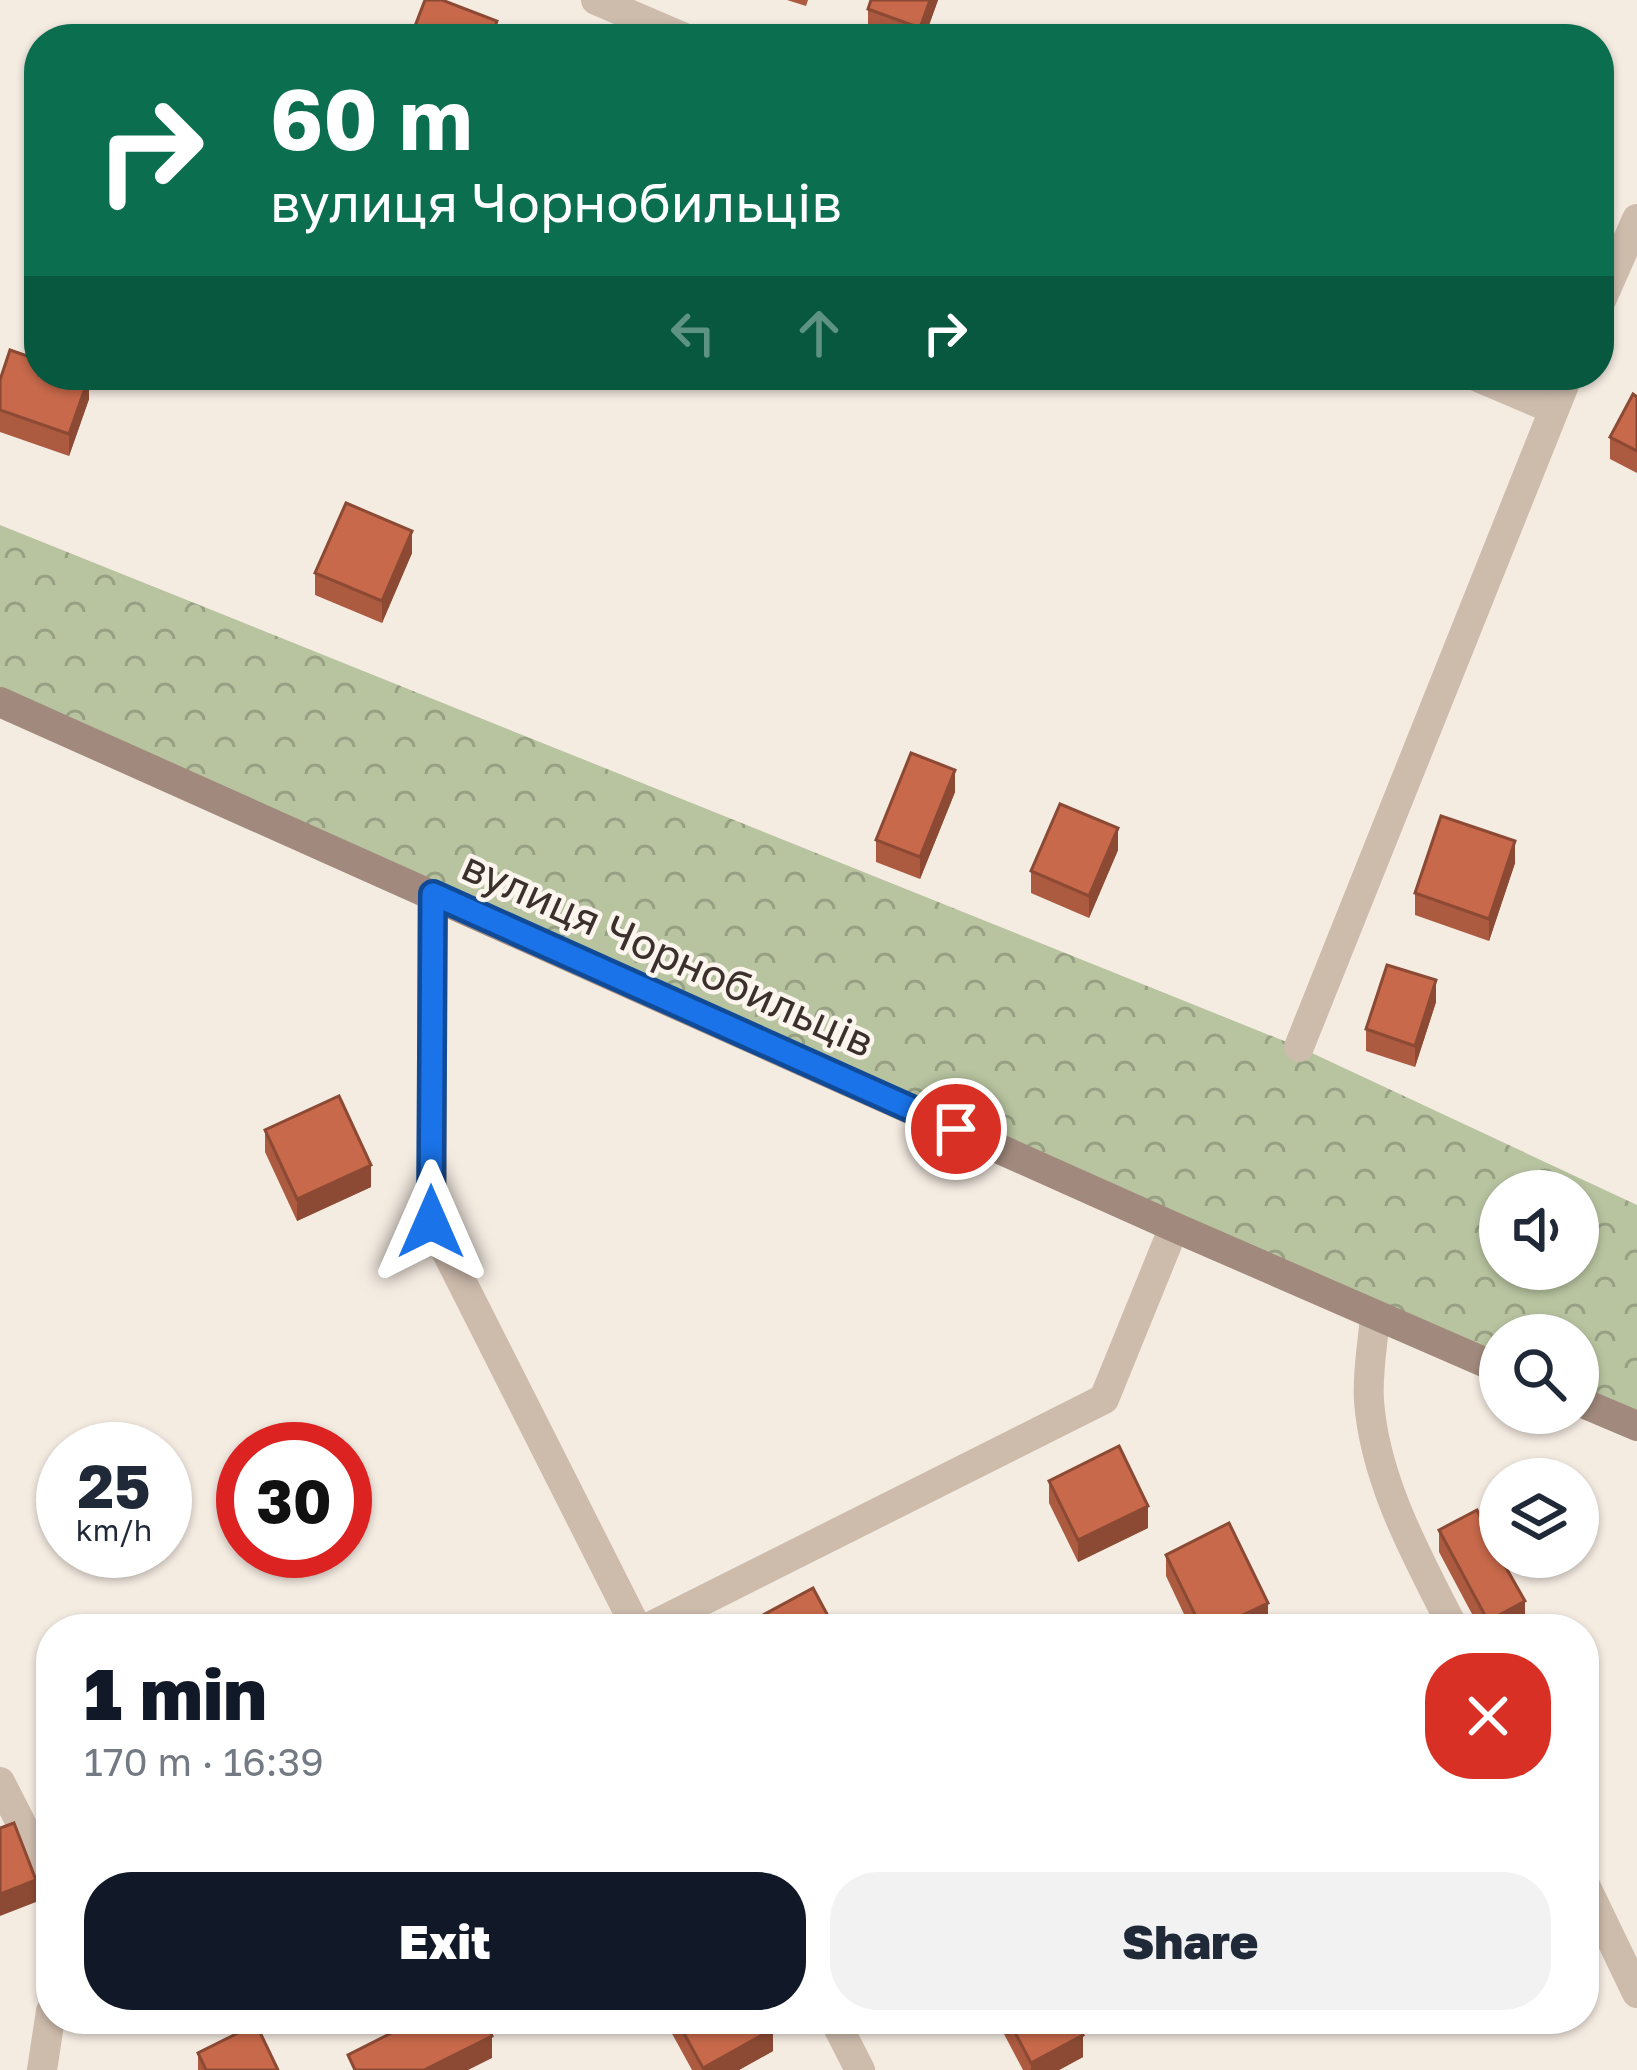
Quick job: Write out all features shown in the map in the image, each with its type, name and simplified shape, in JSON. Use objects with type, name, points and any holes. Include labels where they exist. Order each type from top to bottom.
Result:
[{"type":"street","points":[[596,0],[652,24]]},
{"type":"street","points":[[1614,271],[1637,219]]},
{"type":"street","points":[[1508,390],[1553,409]]},
{"type":"street","points":[[1299,1047],[1561,390]]},
{"type":"street","name":"вулиця Чорнобильців","points":[[0,702],[1479,1360]]},
{"type":"street","points":[[433,894],[431,1222],[634,1614]]},
{"type":"street","points":[[672,1614],[1104,1399],[1174,1227]]},
{"type":"street","points":[[1375,1316],[1369,1400],[1383,1473],[1446,1614]]},
{"type":"street","points":[[1599,1411],[1637,1426]]},
{"type":"street","points":[[0,1782],[36,1853]]},
{"type":"street","points":[[1599,1914],[1637,1993]]},
{"type":"street","points":[[42,2070],[47,2034]]},
{"type":"street","points":[[842,2034],[860,2070]]},
{"type":"green space","points":[[0,525],[1299,1047],[1562,1170],[1479,1170],[1479,1290],[1599,1290],[1599,1187],[1637,1205],[1637,1426],[1599,1410],[1599,1314],[1479,1314],[1479,1360],[0,702]]},
{"type":"building","points":[[425,0],[442,0],[497,21],[496,24],[416,24]]},
{"type":"building","points":[[871,0],[930,0],[921,24],[868,9]]},
{"type":"building","points":[[10,350],[24,355],[24,390],[84,390],[69,434],[0,410],[0,380]]},
{"type":"building","points":[[1633,394],[1637,397],[1637,451],[1610,437]]},
{"type":"building","points":[[346,503],[412,531],[382,601],[315,573]]},
{"type":"building","points":[[911,753],[955,770],[920,857],[876,840]]},
{"type":"building","points":[[1060,804],[1118,828],[1089,896],[1031,871]]},
{"type":"building","points":[[1441,816],[1515,841],[1489,919],[1415,893]]},
{"type":"building","points":[[1387,965],[1436,980],[1415,1046],[1366,1029]]},
{"type":"building","points":[[339,1096],[371,1165],[297,1199],[265,1130]]},
{"type":"building","points":[[1119,1446],[1148,1506],[1078,1540],[1049,1481]]},
{"type":"building","points":[[1477,1510],[1479,1578],[1512,1578],[1525,1601],[1501,1614],[1484,1614],[1439,1530]]},
{"type":"building","points":[[1229,1523],[1268,1603],[1245,1614],[1195,1614],[1166,1555]]},
{"type":"building","points":[[813,1588],[827,1614],[765,1614]]},
{"type":"building","points":[[14,1823],[36,1880],[0,1894],[0,1828]]},
{"type":"building","points":[[236,2034],[261,2034],[278,2070],[206,2070],[198,2053]]},
{"type":"building","points":[[389,2034],[492,2036],[424,2070],[355,2070],[348,2055]]},
{"type":"building","points":[[684,2034],[764,2034],[703,2068]]},
{"type":"building","points":[[1016,2034],[1082,2034],[1083,2035],[1031,2063]]},
{"type":"route","points":[[431,1222],[433,894],[956,1129]]}]
